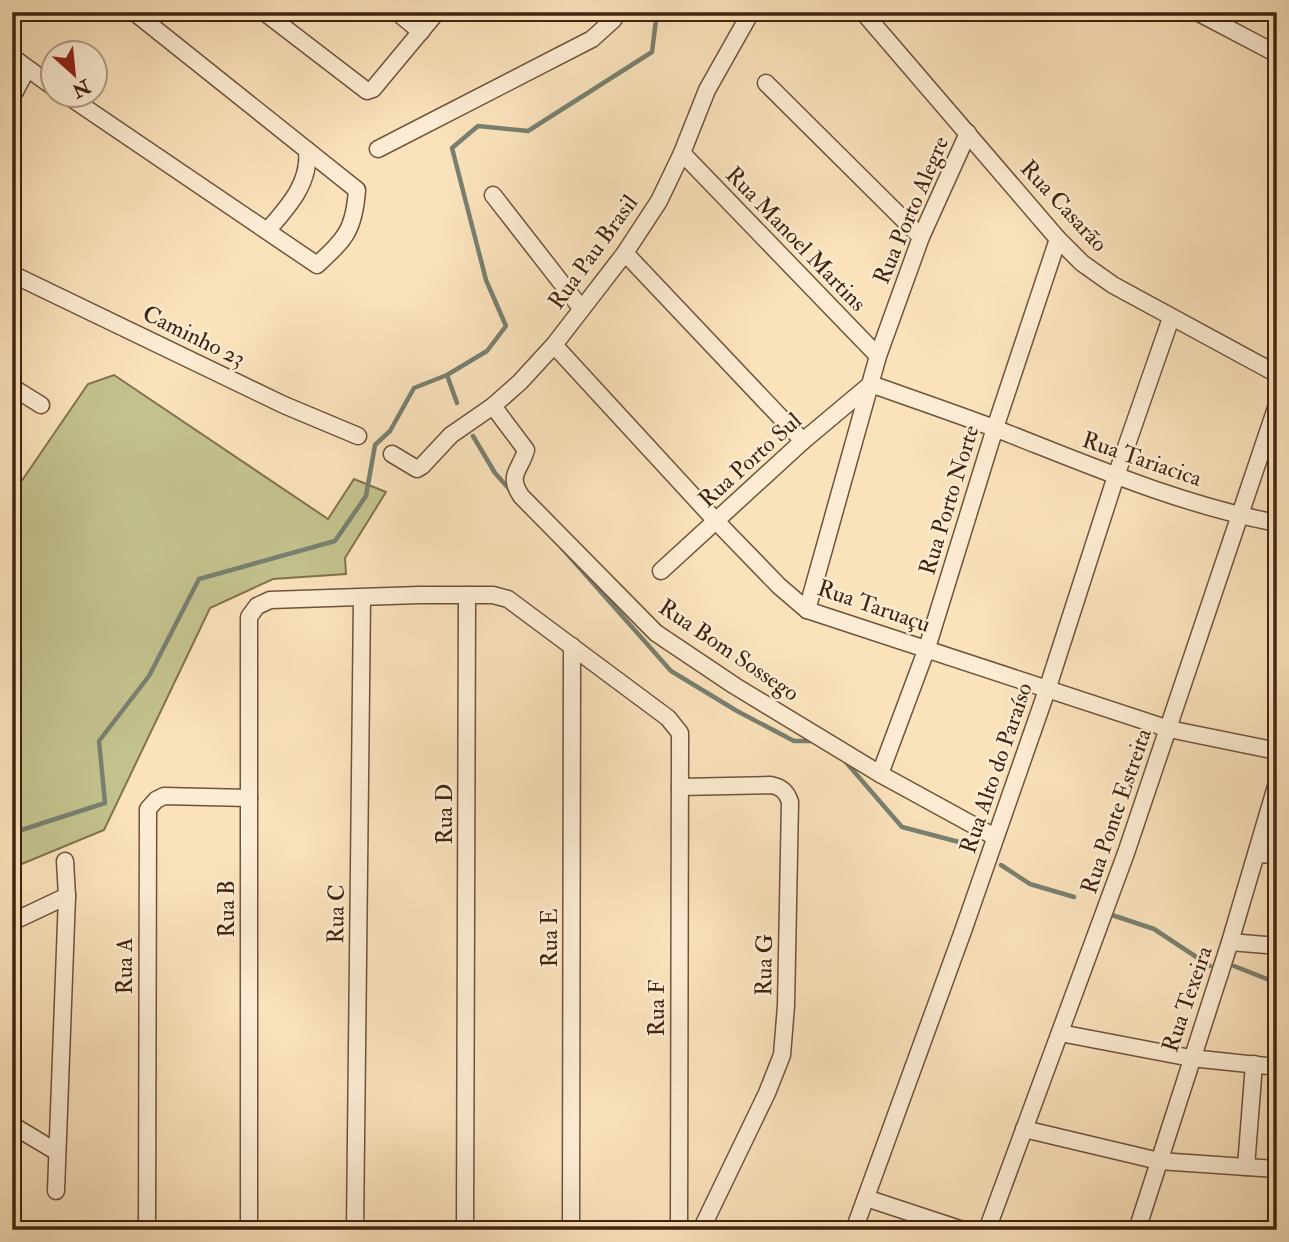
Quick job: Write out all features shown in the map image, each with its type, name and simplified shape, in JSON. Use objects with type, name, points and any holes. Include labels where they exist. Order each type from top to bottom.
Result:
[{"type":"street","points":[[86,108],[317,265],[338,246],[349,230],[355,217],[357,190],[134,12]]},
{"type":"street","points":[[264,12],[367,91],[373,89],[437,12]]},
{"type":"street","points":[[397,12],[421,32]]},
{"type":"street","points":[[378,149],[592,39],[618,12]]},
{"type":"street","name":"Rua Pau Brasil","points":[[392,454],[417,469],[422,466],[451,435],[493,407],[554,345],[625,253],[659,201],[707,90],[751,12]]},
{"type":"street","name":"Rua Casarão","points":[[863,12],[1072,255],[1097,274],[1171,317],[1277,374]]},
{"type":"street","points":[[1197,12],[1277,54]]},
{"type":"street","points":[[12,57],[38,76]]},
{"type":"street","points":[[12,97],[27,69]]},
{"type":"street","points":[[766,83],[921,237]]},
{"type":"street","name":"Rua Porto Alegre","points":[[807,610],[878,356],[921,237],[968,133]]},
{"type":"street","points":[[267,230],[287,207],[303,182],[308,161],[307,150]]},
{"type":"street","name":"Rua Manoel Martins","points":[[682,153],[878,356]]},
{"type":"street","points":[[493,195],[581,308]]},
{"type":"street","name":"Rua Porto Norte","points":[[880,774],[927,648],[995,428],[1058,239]]},
{"type":"street","points":[[625,253],[803,440]]},
{"type":"street","name":"Caminho 23","points":[[12,274],[284,405],[358,436]]},
{"type":"street","name":"Rua Alto do Paraíso","points":[[854,1230],[1047,690],[1171,317]]},
{"type":"street","name":"Rua Taruaçu","points":[[554,345],[716,522],[779,586],[807,610],[1169,729],[1277,751]]},
{"type":"street","name":"Rua Tariacica","points":[[871,384],[995,428],[1116,476],[1238,516],[1277,523]]},
{"type":"street","name":"Rua Porto Sul","points":[[661,571],[803,440],[871,384]]},
{"type":"street","points":[[12,387],[41,405]]},
{"type":"street","name":"Rua Ponte Estreita","points":[[987,1230],[1169,729],[1277,405]]},
{"type":"street","name":"Rua Bom Sossego","points":[[493,407],[526,450],[514,477],[521,496],[656,633],[735,686],[880,774],[995,837]]},
{"type":"street","name":"Rua D","points":[[466,1230],[467,595]]},
{"type":"street","points":[[362,598],[493,595],[508,599],[675,725],[681,743],[680,787]]},
{"type":"street","name":"Rua B","points":[[249,1230],[247,629],[251,612],[270,600],[362,598]]},
{"type":"street","name":"Rua C","points":[[355,1230],[362,598]]},
{"type":"street","name":"Rua E","points":[[571,1230],[572,646]]},
{"type":"street","name":"Rua Texeira","points":[[1137,1230],[1258,854],[1277,783]]},
{"type":"street","name":"Rua G","points":[[680,787],[771,785],[781,787],[790,802],[786,1006],[782,1055],[767,1093],[701,1230]]},
{"type":"street","name":"Rua F","points":[[679,1230],[680,787]]},
{"type":"street","name":"Rua A","points":[[147,1230],[148,809],[164,796],[249,798]]},
{"type":"street","points":[[1258,854],[1277,855]]},
{"type":"street","points":[[56,1191],[67,897],[65,860]]},
{"type":"street","points":[[12,922],[67,897]]},
{"type":"street","points":[[1230,942],[1277,946]]},
{"type":"street","points":[[1060,1033],[1191,1058],[1277,1066]]},
{"type":"street","points":[[1246,1167],[1254,1064]]},
{"type":"street","points":[[12,1125],[57,1152]]},
{"type":"street","points":[[1024,1129],[1158,1161],[1277,1169]]},
{"type":"street","points":[[866,1198],[963,1230]]},
{"type":"shaded area","points":[[114,375],[328,519],[354,479],[386,492],[345,558],[346,574],[273,579],[210,608],[104,830],[12,868],[12,495],[88,384]]},
{"type":"waterway","points":[[12,833],[105,803],[99,741],[149,676],[199,579],[335,541],[366,496],[375,445],[390,431],[414,388],[447,375],[487,351],[506,326],[486,280],[452,148],[478,126],[528,131],[652,52],[657,12]]},
{"type":"waterway","points":[[447,375],[457,403]]},
{"type":"waterway","points":[[473,436],[495,473],[512,492]]},
{"type":"waterway","points":[[562,548],[671,671],[737,711],[794,741],[816,741]]},
{"type":"waterway","points":[[844,760],[902,827],[959,842],[974,849]]},
{"type":"waterway","points":[[1001,865],[1030,884],[1074,897]]},
{"type":"waterway","points":[[1109,914],[1154,929],[1210,966]]},
{"type":"waterway","points":[[1234,966],[1277,983]]}]
